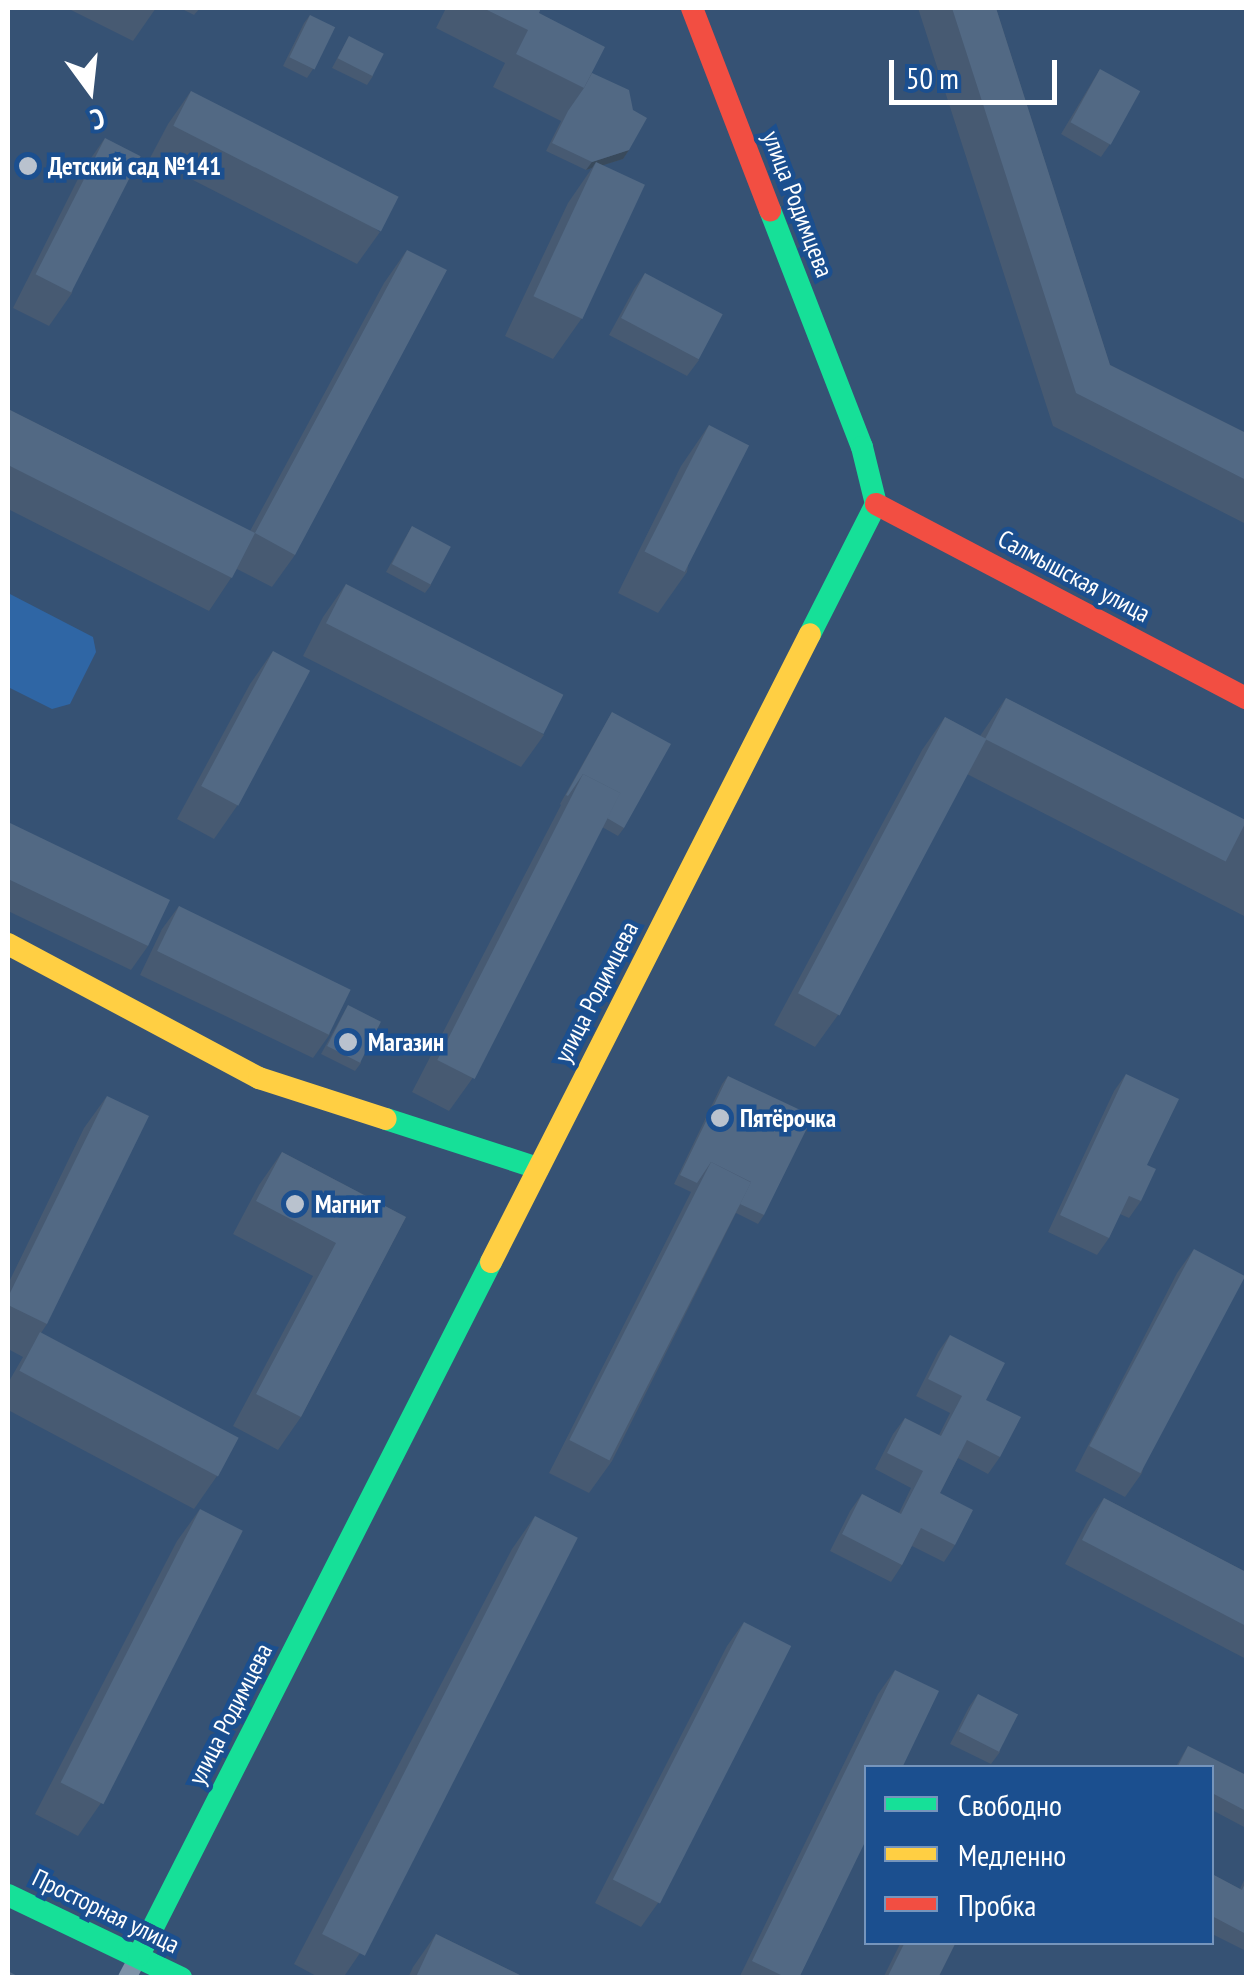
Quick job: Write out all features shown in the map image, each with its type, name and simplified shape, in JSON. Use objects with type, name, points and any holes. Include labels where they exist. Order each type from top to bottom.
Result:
[{"type":"street","name":"улица Родимцева","points":[[127,1978],[876,504],[862,447],[692,8]]},
{"type":"street","name":"Салмышская улица","points":[[876,504],[1246,698]]},
{"type":"street","points":[[8,944],[259,1078],[538,1168]]},
{"type":"street","name":"Просторная улица","points":[[8,1894],[180,1978]]},
{"type":"shaded area","points":[[8,593],[93,637],[96,652],[70,704],[52,709],[8,687]]},
{"type":"building","points":[[483,8],[541,8],[539,13],[605,47],[584,88],[516,54],[528,30]]},
{"type":"building","points":[[952,8],[996,8],[1110,365],[1246,433],[1246,480],[1076,393]]},
{"type":"building","points":[[310,15],[335,27],[315,70],[289,57]]},
{"type":"building","points":[[349,36],[384,54],[372,76],[338,58]]},
{"type":"building","points":[[1100,69],[1140,91],[1111,145],[1070,122]]},
{"type":"building","points":[[592,73],[629,90],[633,110],[647,118],[629,150],[592,162],[552,143]]},
{"type":"building","points":[[191,91],[399,197],[381,232],[173,126]]},
{"type":"building","points":[[105,138],[141,156],[71,292],[36,274]]},
{"type":"building","points":[[596,162],[645,185],[582,319],[533,296]]},
{"type":"building","points":[[407,250],[447,270],[295,555],[255,533]]},
{"type":"building","points":[[645,273],[723,314],[699,359],[621,318]]},
{"type":"building","points":[[8,409],[255,533],[232,578],[8,465]]},
{"type":"building","points":[[709,425],[749,445],[685,572],[645,552]]},
{"type":"building","points":[[412,526],[451,547],[431,585],[392,564]]},
{"type":"building","points":[[346,584],[563,695],[543,734],[326,623]]},
{"type":"building","points":[[273,651],[310,671],[238,806],[201,786]]},
{"type":"building","points":[[1006,698],[1246,820],[1226,862],[985,739]]},
{"type":"building","points":[[612,712],[671,744],[624,828],[607,818],[620,793],[583,774],[566,795]]},
{"type":"building","points":[[945,717],[986,739],[840,1015],[798,993]]},
{"type":"building","points":[[583,774],[620,793],[475,1079],[437,1060]]},
{"type":"building","points":[[8,822],[170,900],[148,946],[8,879]]},
{"type":"building","points":[[179,906],[351,990],[329,1035],[157,951]]},
{"type":"building","name":"Магазин","points":[[348,1005],[381,1022],[360,1063],[327,1046]]},
{"type":"building","points":[[1126,1074],[1179,1099],[1147,1165],[1156,1169],[1141,1201],[1129,1196],[1109,1238],[1060,1215]]},
{"type":"building","points":[[728,1076],[813,1116],[764,1215],[740,1204],[751,1182],[711,1162],[697,1183],[680,1175]]},
{"type":"building","points":[[107,1096],[149,1116],[47,1324],[8,1305],[8,1297]]},
{"type":"building","points":[[282,1152],[406,1217],[301,1417],[256,1394],[336,1243],[256,1201]]},
{"type":"building","points":[[711,1162],[751,1182],[609,1460],[569,1440]]},
{"type":"building","points":[[1194,1249],[1245,1276],[1141,1473],[1089,1446]]},
{"type":"building","points":[[40,1332],[239,1438],[218,1476],[19,1371]]},
{"type":"building","points":[[950,1335],[1005,1363],[986,1400],[1021,1417],[1000,1457],[967,1440],[940,1493],[973,1510],[955,1545],[921,1528],[902,1565],[842,1534],[862,1494],[901,1514],[923,1471],[887,1453],[905,1418],[941,1436],[962,1396],[928,1379]]},
{"type":"building","points":[[1104,1498],[1246,1572],[1246,1626],[1082,1540]]},
{"type":"building","points":[[200,1509],[243,1531],[103,1804],[61,1783]]},
{"type":"building","points":[[535,1516],[578,1538],[365,1956],[322,1934]]},
{"type":"building","points":[[744,1622],[791,1646],[660,1904],[613,1880]]},
{"type":"building","points":[[895,1670],[939,1691],[903,1765],[864,1765],[864,1844],[799,1978],[787,1978],[752,1961]]},
{"type":"building","points":[[978,1694],[1018,1714],[999,1752],[959,1731]]},
{"type":"building","points":[[1188,1746],[1246,1775],[1246,1811],[1214,1794],[1214,1765],[1178,1765]]},
{"type":"building","points":[[1214,1875],[1242,1890],[1246,1881],[1246,1934],[1214,1917]]},
{"type":"building","points":[[436,1934],[526,1978],[416,1977]]},
{"type":"building","points":[[904,1945],[954,1945],[938,1978],[887,1978]]},
{"type":"traffic: fast","points":[[770,210],[862,447],[876,504],[810,634]]},
{"type":"traffic: fast","points":[[386,1119],[538,1168]]},
{"type":"traffic: fast","points":[[139,1955],[491,1262]]},
{"type":"traffic: fast","points":[[8,1895],[181,1978]]},
{"type":"traffic: slow","points":[[491,1262],[810,634]]},
{"type":"traffic: slow","points":[[8,944],[259,1078],[386,1119]]},
{"type":"traffic: jam","points":[[692,8],[770,210]]},
{"type":"traffic: jam","points":[[876,504],[1246,698]]},
{"type":"place","name":"Детский сад №141","points":[[28,166]]},
{"type":"place","name":"Магазин","points":[[348,1042]]},
{"type":"place","name":"Пятёрочка","points":[[720,1118]]},
{"type":"place","name":"Магнит","points":[[295,1204]]}]
